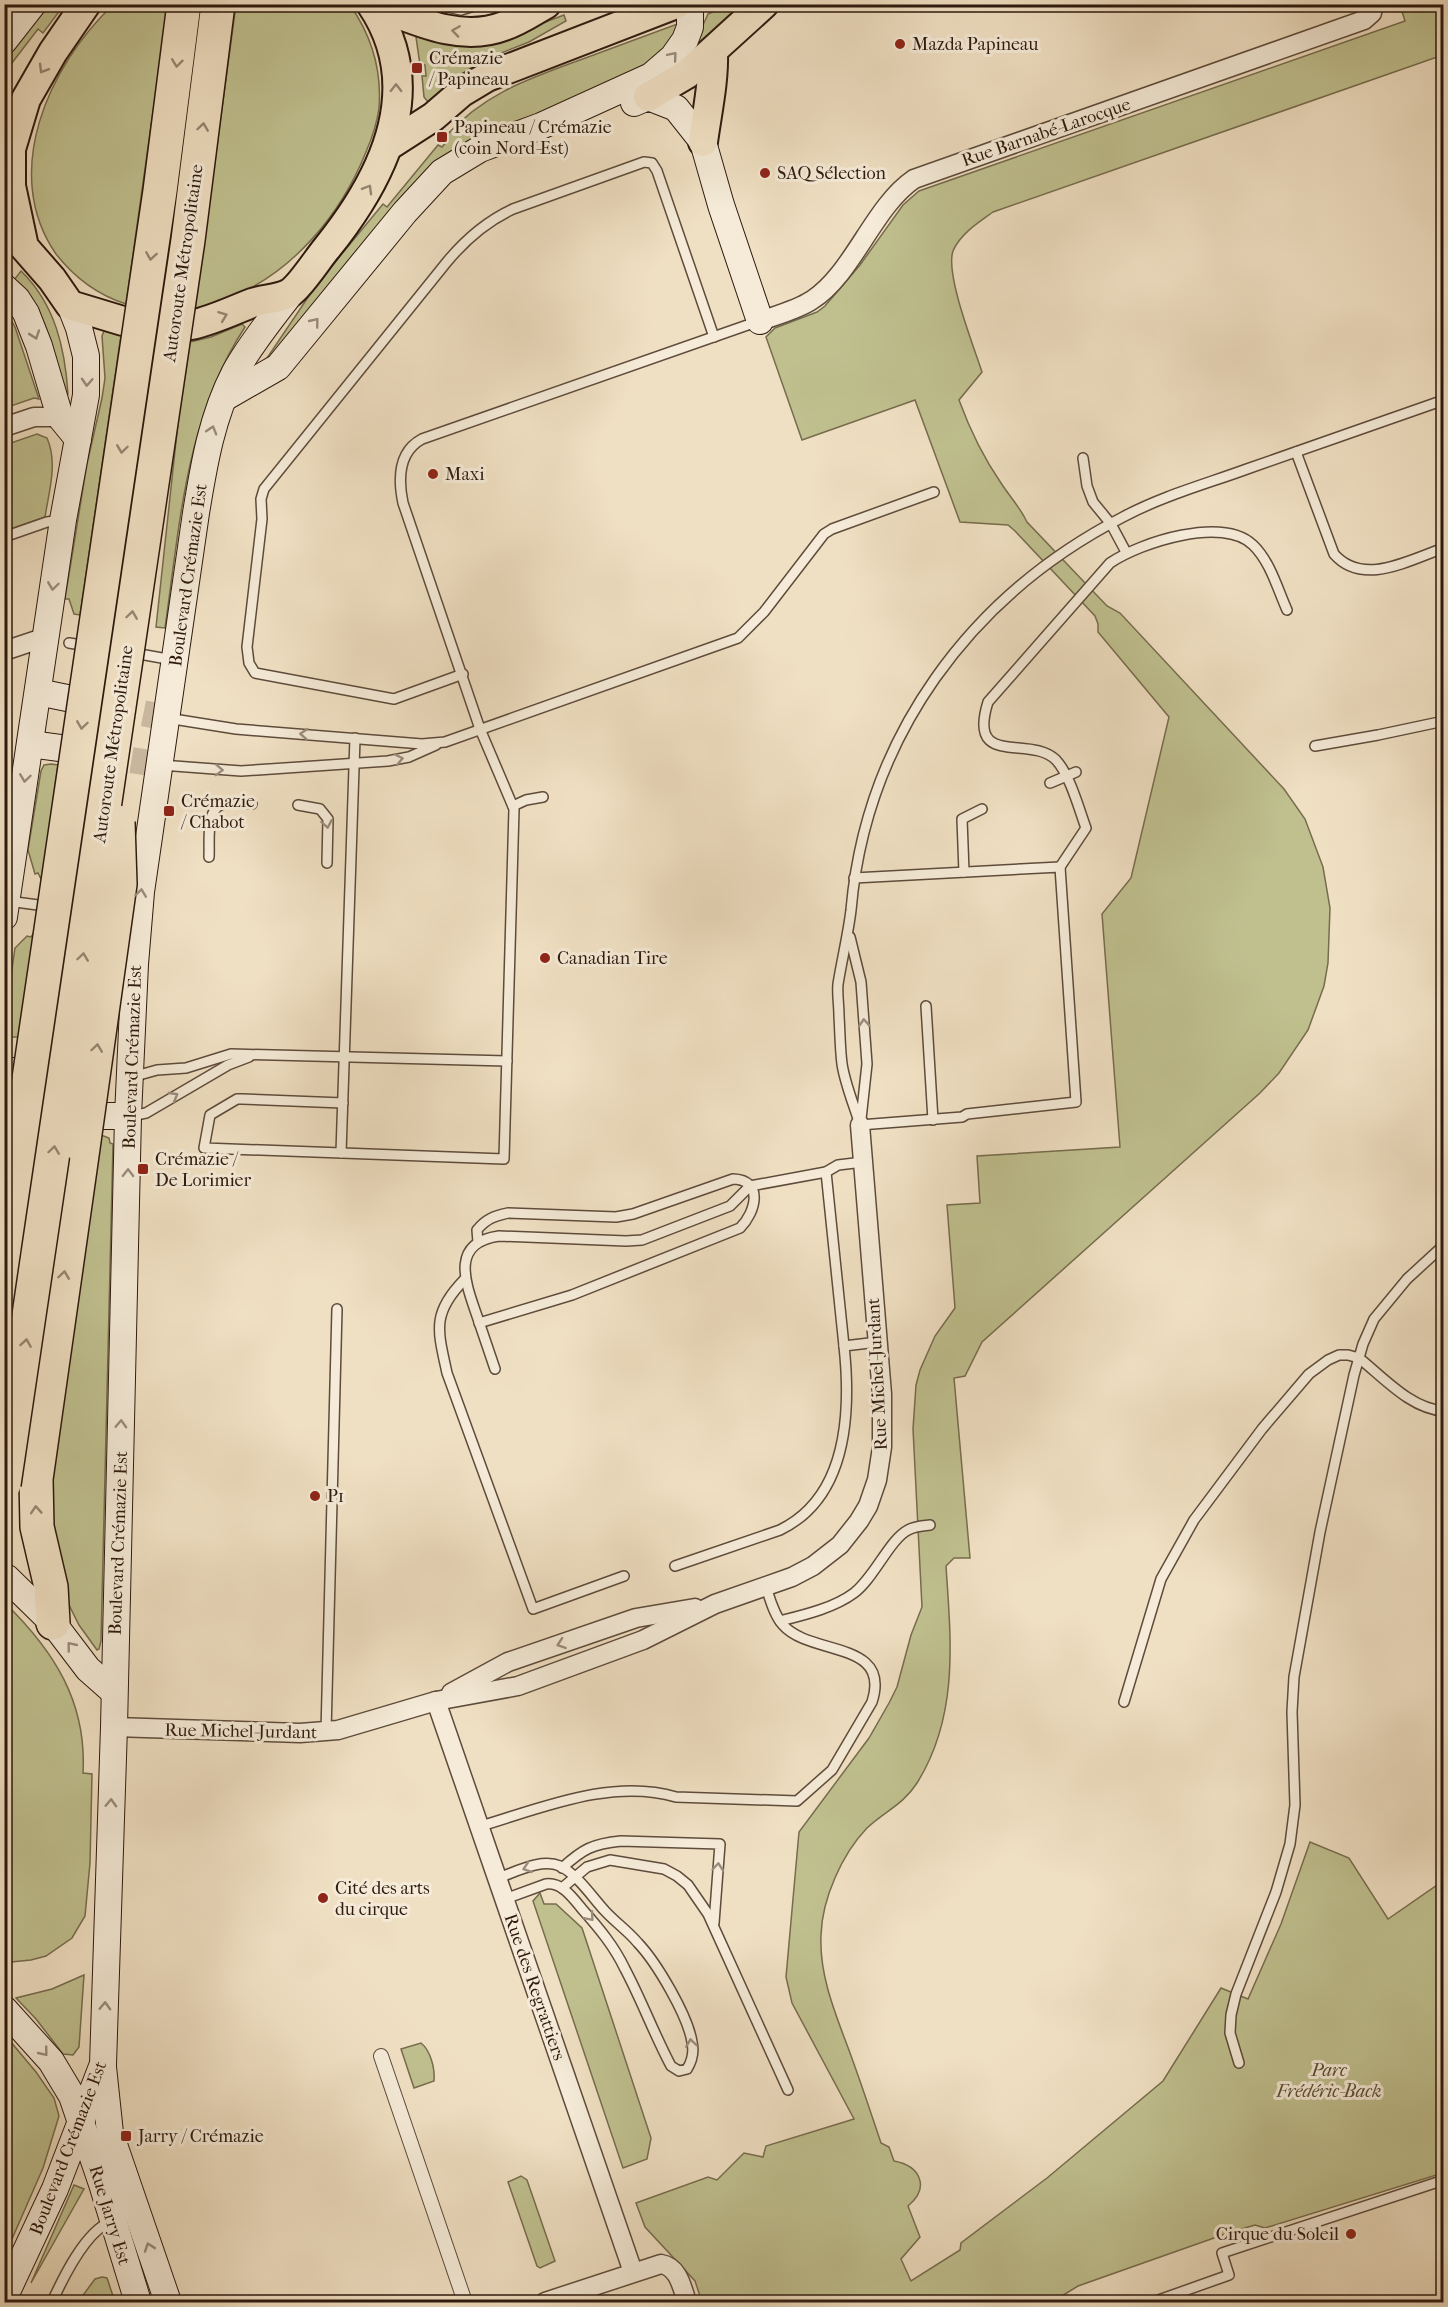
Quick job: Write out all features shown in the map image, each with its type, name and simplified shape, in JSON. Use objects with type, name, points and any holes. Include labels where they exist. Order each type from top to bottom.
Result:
[{"type":"highway","name":"Autoroute Métropolitaine","points":[[4,1248],[160,191],[184,4]]},
{"type":"highway","name":"Autoroute Métropolitaine","points":[[4,1484],[188,240],[218,4]]},
{"type":"highway","points":[[53,1623],[51,1587],[37,1527],[36,1479],[120,884],[115,735]]},
{"type":"main road","points":[[4,41],[33,4]]},
{"type":"main road","points":[[5,906],[38,692],[57,640],[63,520],[86,395],[88,366],[79,328],[70,305],[52,279],[14,243],[9,164],[15,107],[86,4]]},
{"type":"main road","points":[[372,4],[435,27],[470,32],[505,26],[546,4]]},
{"type":"main road","name":"Boulevard Crémazie Est","points":[[4,2298],[51,2199],[103,2064],[114,1727],[132,920],[162,717],[175,661],[204,464],[224,398],[248,352],[358,206],[373,182],[388,146],[396,109],[396,67],[389,38],[372,4]]},
{"type":"main road","points":[[388,146],[433,117],[462,92],[488,77],[676,4]]},
{"type":"main road","points":[[224,398],[278,367],[437,176],[480,149],[541,126],[637,84],[663,68],[688,34],[690,4]]},
{"type":"main road","points":[[541,126],[606,113],[648,97],[687,74],[764,4]]},
{"type":"main road","points":[[703,142],[714,75],[713,52]]},
{"type":"main road","points":[[648,97],[676,108],[703,142],[721,205],[760,321]]},
{"type":"main road","points":[[4,287],[22,307],[32,326],[60,417],[78,439]]},
{"type":"main road","points":[[192,325],[224,316],[252,303],[291,293]]},
{"type":"main road","points":[[70,305],[123,321]]},
{"type":"main road","points":[[38,692],[67,698]]},
{"type":"main road","points":[[30,744],[60,748]]},
{"type":"main road","points":[[102,1083],[130,1077]]},
{"type":"main road","points":[[98,1116],[128,1116]]},
{"type":"main road","points":[[7,1578],[53,1623],[88,1669],[114,1692]]},
{"type":"main road","name":"Rue Jarry Est","points":[[4,2009],[51,2061],[72,2096],[81,2118],[138,2302]]},
{"type":"main road","name":"Rue Jarry Est","points":[[103,2064],[110,2133],[168,2302]]},
{"type":"street","name":"Rue Barnabé-Larocque","points":[[760,321],[801,306],[820,294],[900,191],[922,175],[1364,20],[1372,13],[1373,4]]},
{"type":"street","points":[[4,427],[37,417],[60,417]]},
{"type":"street","points":[[4,651],[57,640]]},
{"type":"street","name":"Rue Michel-Jurdant","points":[[114,1727],[290,1733],[326,1732],[372,1721],[436,1701],[518,1686],[608,1640],[636,1618],[715,1604],[792,1577],[827,1557],[851,1533],[868,1506],[877,1480],[882,1447],[882,1394],[860,1125]]},
{"type":"street","name":"Rue Michel-Jurdant","points":[[436,1701],[508,1662],[608,1640]]},
{"type":"street","name":"Rue des Regrattiers","points":[[436,1701],[633,2272]]},
{"type":"street","points":[[381,2056],[465,2302]]},
{"type":"street","points":[[545,2302],[661,2264],[676,2273],[687,2302]]},
{"type":"lane","points":[[434,4],[461,10],[481,4]]},
{"type":"lane","points":[[463,675],[399,698],[388,699],[255,673],[249,663],[247,647],[262,519],[261,499],[264,489],[446,263],[466,242],[494,219],[513,209],[644,162],[652,163],[657,171],[714,337]]},
{"type":"lane","points":[[343,1102],[237,1100],[210,1115],[204,1148],[504,1159],[515,833],[513,806],[480,729],[403,502],[399,475],[409,450],[422,439],[760,321]]},
{"type":"lane","points":[[860,1125],[842,1066],[838,986],[849,933],[854,878],[863,830],[876,793],[914,712],[942,668],[977,626],[1015,590],[1064,551],[1110,524],[1157,502],[1443,400]]},
{"type":"lane","points":[[1296,452],[1334,554],[1340,561],[1361,570],[1374,571],[1443,548]]},
{"type":"lane","points":[[1083,458],[1087,486],[1093,502],[1110,524],[1126,552]]},
{"type":"lane","points":[[155,764],[241,771],[397,760],[423,752],[441,742],[738,638],[764,612],[824,534],[832,529],[934,492]]},
{"type":"lane","points":[[4,537],[47,522],[63,520]]},
{"type":"lane","points":[[860,1125],[962,1117],[975,1113],[1076,1102],[1060,867],[1086,828],[1066,776],[1057,761],[1038,750],[1002,748],[991,741],[984,732],[983,717],[988,702],[1110,563],[1126,552],[1148,544],[1205,532],[1226,532],[1242,536],[1263,558],[1287,610]]},
{"type":"lane","points":[[57,640],[100,648]]},
{"type":"lane","points":[[117,651],[175,661]]},
{"type":"lane","points":[[162,717],[236,729],[422,744],[441,742]]},
{"type":"lane","points":[[1315,746],[1443,721]]},
{"type":"lane","points":[[341,1153],[356,738]]},
{"type":"lane","points":[[1050,783],[1076,772]]},
{"type":"lane","points":[[513,806],[526,800],[543,797]]},
{"type":"lane","points":[[209,857],[211,819],[214,810],[221,804],[252,804]]},
{"type":"lane","points":[[298,806],[320,809],[328,819],[327,863]]},
{"type":"lane","points":[[964,872],[962,819],[982,809]]},
{"type":"lane","points":[[854,878],[1060,867]]},
{"type":"lane","points":[[5,906],[38,905]]},
{"type":"lane","points":[[849,933],[861,982],[867,1064],[860,1125]]},
{"type":"lane","points":[[926,1006],[933,1120]]},
{"type":"lane","points":[[130,1077],[146,1072],[186,1068],[222,1055],[261,1054],[507,1061]]},
{"type":"lane","points":[[128,1116],[146,1113],[228,1065],[261,1054]]},
{"type":"lane","points":[[495,1369],[464,1280],[466,1259],[478,1242],[499,1236],[642,1240],[730,1206],[750,1186],[826,1172],[838,1165],[863,1162]]},
{"type":"lane","points":[[675,1566],[792,1524],[812,1506],[830,1477],[840,1451],[848,1408],[848,1381],[826,1172]]},
{"type":"lane","points":[[478,1242],[477,1230],[484,1222],[492,1216],[508,1213],[616,1217],[633,1214],[733,1179],[742,1179],[750,1186],[755,1199],[754,1209],[749,1219],[740,1228],[572,1294],[479,1323]]},
{"type":"lane","points":[[1239,2064],[1230,2033],[1231,2015],[1236,1994],[1259,1938],[1290,1844],[1295,1805],[1292,1712],[1294,1677],[1320,1532],[1359,1358],[1363,1344],[1380,1312],[1407,1279],[1443,1245]]},
{"type":"lane","points":[[464,1280],[448,1296],[439,1326],[447,1373],[533,1609],[624,1576]]},
{"type":"lane","points":[[326,1732],[337,1309]]},
{"type":"lane","points":[[844,1346],[878,1342]]},
{"type":"lane","points":[[1124,1702],[1161,1579],[1194,1520],[1262,1429],[1309,1374],[1339,1355],[1359,1358],[1416,1403],[1430,1410],[1443,1411]]},
{"type":"lane","points":[[780,1621],[814,1611],[852,1594],[869,1578],[903,1533],[919,1526],[930,1526]]},
{"type":"lane","points":[[481,1826],[588,1795],[619,1791],[655,1792],[676,1797],[797,1801],[811,1787],[828,1776],[872,1702],[875,1677],[869,1665],[862,1660],[788,1630],[780,1621],[766,1587]]},
{"type":"lane","points":[[562,1868],[585,1849],[605,1843],[621,1841],[720,1844],[714,1925]]},
{"type":"lane","points":[[562,1888],[594,1863],[610,1860],[664,1869],[688,1885],[698,1896],[714,1925],[788,2090]]},
{"type":"lane","points":[[498,1878],[542,1864],[562,1868],[574,1878],[639,1944],[669,1989],[687,2025],[693,2044],[687,2068],[679,2071],[670,2066],[613,1947],[562,1888],[552,1883],[546,1884],[505,1899]]},
{"type":"lane","points":[[1153,2302],[1229,2275],[1222,2253],[1443,2180]]},
{"type":"lane","points":[[52,2302],[88,2240],[97,2230],[112,2221]]},
{"type":"green space","points":[[47,5],[64,5],[43,33],[38,29],[5,72],[5,58]]},
{"type":"green space","points":[[113,5],[168,5],[126,304],[106,296],[87,284],[56,254],[40,223],[32,189],[33,155],[40,122],[52,89],[69,58]]},
{"type":"green space","points":[[236,5],[350,5],[364,28],[374,54],[379,80],[379,108],[372,136],[356,175],[329,219],[312,239],[274,273],[252,287],[204,308],[195,308]]},
{"type":"green space","points":[[728,5],[751,5],[689,56],[708,14]]},
{"type":"green space","name":"Parc Frédéric-Back","points":[[1400,5],[1443,5],[1443,55],[993,212],[965,234],[953,251],[953,276],[957,293],[982,372],[959,400],[972,433],[994,473],[1027,522],[1107,606],[1120,613],[1284,789],[1305,819],[1323,867],[1330,908],[1328,963],[1324,986],[1308,1030],[1279,1073],[1260,1093],[982,1342],[965,1376],[954,1378],[970,1558],[954,1558],[946,1566],[949,1678],[940,1731],[931,1758],[912,1791],[867,1828],[849,1851],[829,1892],[822,1921],[821,1950],[826,1980],[839,2024],[881,2143],[889,2147],[894,2161],[911,2168],[919,2179],[919,2192],[908,2206],[920,2237],[901,2259],[911,2281],[960,2250],[961,2243],[1047,2178],[1163,2081],[1221,1988],[1248,1999],[1281,1924],[1310,1842],[1349,1858],[1388,1919],[1443,1881],[1443,2173],[1265,2228],[1255,2225],[1231,2232],[1078,2286],[1052,2302],[702,2302],[695,2281],[645,2227],[636,2203],[708,2177],[717,2180],[744,2153],[763,2157],[766,2146],[854,2119],[792,2003],[786,1977],[799,1832],[869,1738],[889,1703],[897,1687],[911,1635],[922,1607],[913,1429],[916,1385],[920,1370],[935,1336],[955,1308],[947,1205],[980,1203],[977,1156],[1120,1147],[1102,914],[1131,878],[1169,717],[1098,632],[1095,616],[1015,531],[1008,525],[960,522],[915,400],[802,440],[766,337],[775,328],[817,312],[825,306],[860,265],[903,205],[919,191],[1405,21]]},
{"type":"green space","points":[[564,15],[566,21],[529,42],[491,57],[471,68],[455,78],[428,102],[424,97],[422,76],[426,76],[425,65],[420,65],[415,30],[519,32]]},
{"type":"green space","points":[[680,23],[680,27],[656,65],[569,103],[499,127],[466,143],[270,360],[267,358],[317,284],[383,204],[387,207],[438,145],[442,147],[448,140],[445,137],[460,122],[491,99],[524,81]]},
{"type":"green space","points":[[21,271],[33,284],[50,312],[61,344],[68,394],[66,394],[14,280]]},
{"type":"green space","points":[[5,309],[15,327],[39,399],[34,398],[5,408]]},
{"type":"green space","points":[[242,324],[245,327],[225,361],[198,434],[181,510],[165,628],[156,627],[178,423],[190,342],[211,337]]},
{"type":"green space","points":[[104,331],[121,335],[80,615],[74,614],[69,599],[65,599],[87,464],[105,378],[102,336]]},
{"type":"green space","points":[[37,434],[47,438],[52,457],[52,477],[45,517],[5,531],[5,445]]},
{"type":"green space","points":[[44,765],[58,765],[42,881],[38,873],[35,874],[28,850],[41,771]]},
{"type":"green space","points":[[35,931],[19,1037],[11,1037],[5,1017],[15,948],[27,936],[31,937]]},
{"type":"green space","points":[[101,1135],[109,1138],[110,1143],[113,1144],[101,1641],[97,1650],[79,1625],[64,1595],[44,1513]]},
{"type":"green space","points":[[5,1603],[38,1640],[64,1679],[79,1723],[83,1747],[83,1773],[92,1774],[90,1863],[85,1916],[72,1938],[46,1956],[11,1962],[4,1961],[4,1688],[7,1668],[4,1667]]},
{"type":"green space","points":[[540,1893],[544,1904],[556,1904],[582,1928],[651,2138],[647,2159],[623,2168],[533,1901]]},
{"type":"green space","points":[[84,1975],[79,2047],[73,2055],[63,2054],[36,2019],[16,1998],[52,1989]]},
{"type":"green space","points":[[5,2035],[54,2098],[59,2116],[43,2168],[5,2255]]},
{"type":"green space","points":[[421,2043],[432,2060],[434,2081],[414,2088],[401,2049]]},
{"type":"green space","points":[[521,2176],[527,2180],[555,2261],[540,2268],[537,2266],[508,2182]]},
{"type":"green space","points":[[74,2185],[84,2189],[31,2283]]},
{"type":"green space","points":[[107,2278],[115,2302],[78,2302],[95,2279]]},
{"type":"tunnel","points":[[67,698],[157,716]]},
{"type":"tunnel","points":[[93,754],[150,763]]},
{"type":"place","name":"Mazda Papineau","points":[[900,44]]},
{"type":"place","name":"Crémazie / Papineau","points":[[417,68]]},
{"type":"place","name":"Papineau / Crémazie (coin Nord-Est)","points":[[442,137]]},
{"type":"place","name":"SAQ Sélection","points":[[765,173]]},
{"type":"place","name":"Maxi","points":[[433,474]]},
{"type":"place","name":"Crémazie / Chabot","points":[[169,811]]},
{"type":"place","name":"Canadian Tire","points":[[545,958]]},
{"type":"place","name":"Crémazie / De Lorimier","points":[[143,1169]]},
{"type":"place","name":"P1","points":[[315,1496]]},
{"type":"place","name":"Cité des arts du cirque","points":[[323,1898]]},
{"type":"place","name":"Jarry / Crémazie","points":[[126,2136]]},
{"type":"place","name":"Cirque du Soleil","points":[[1351,2234]]}]
